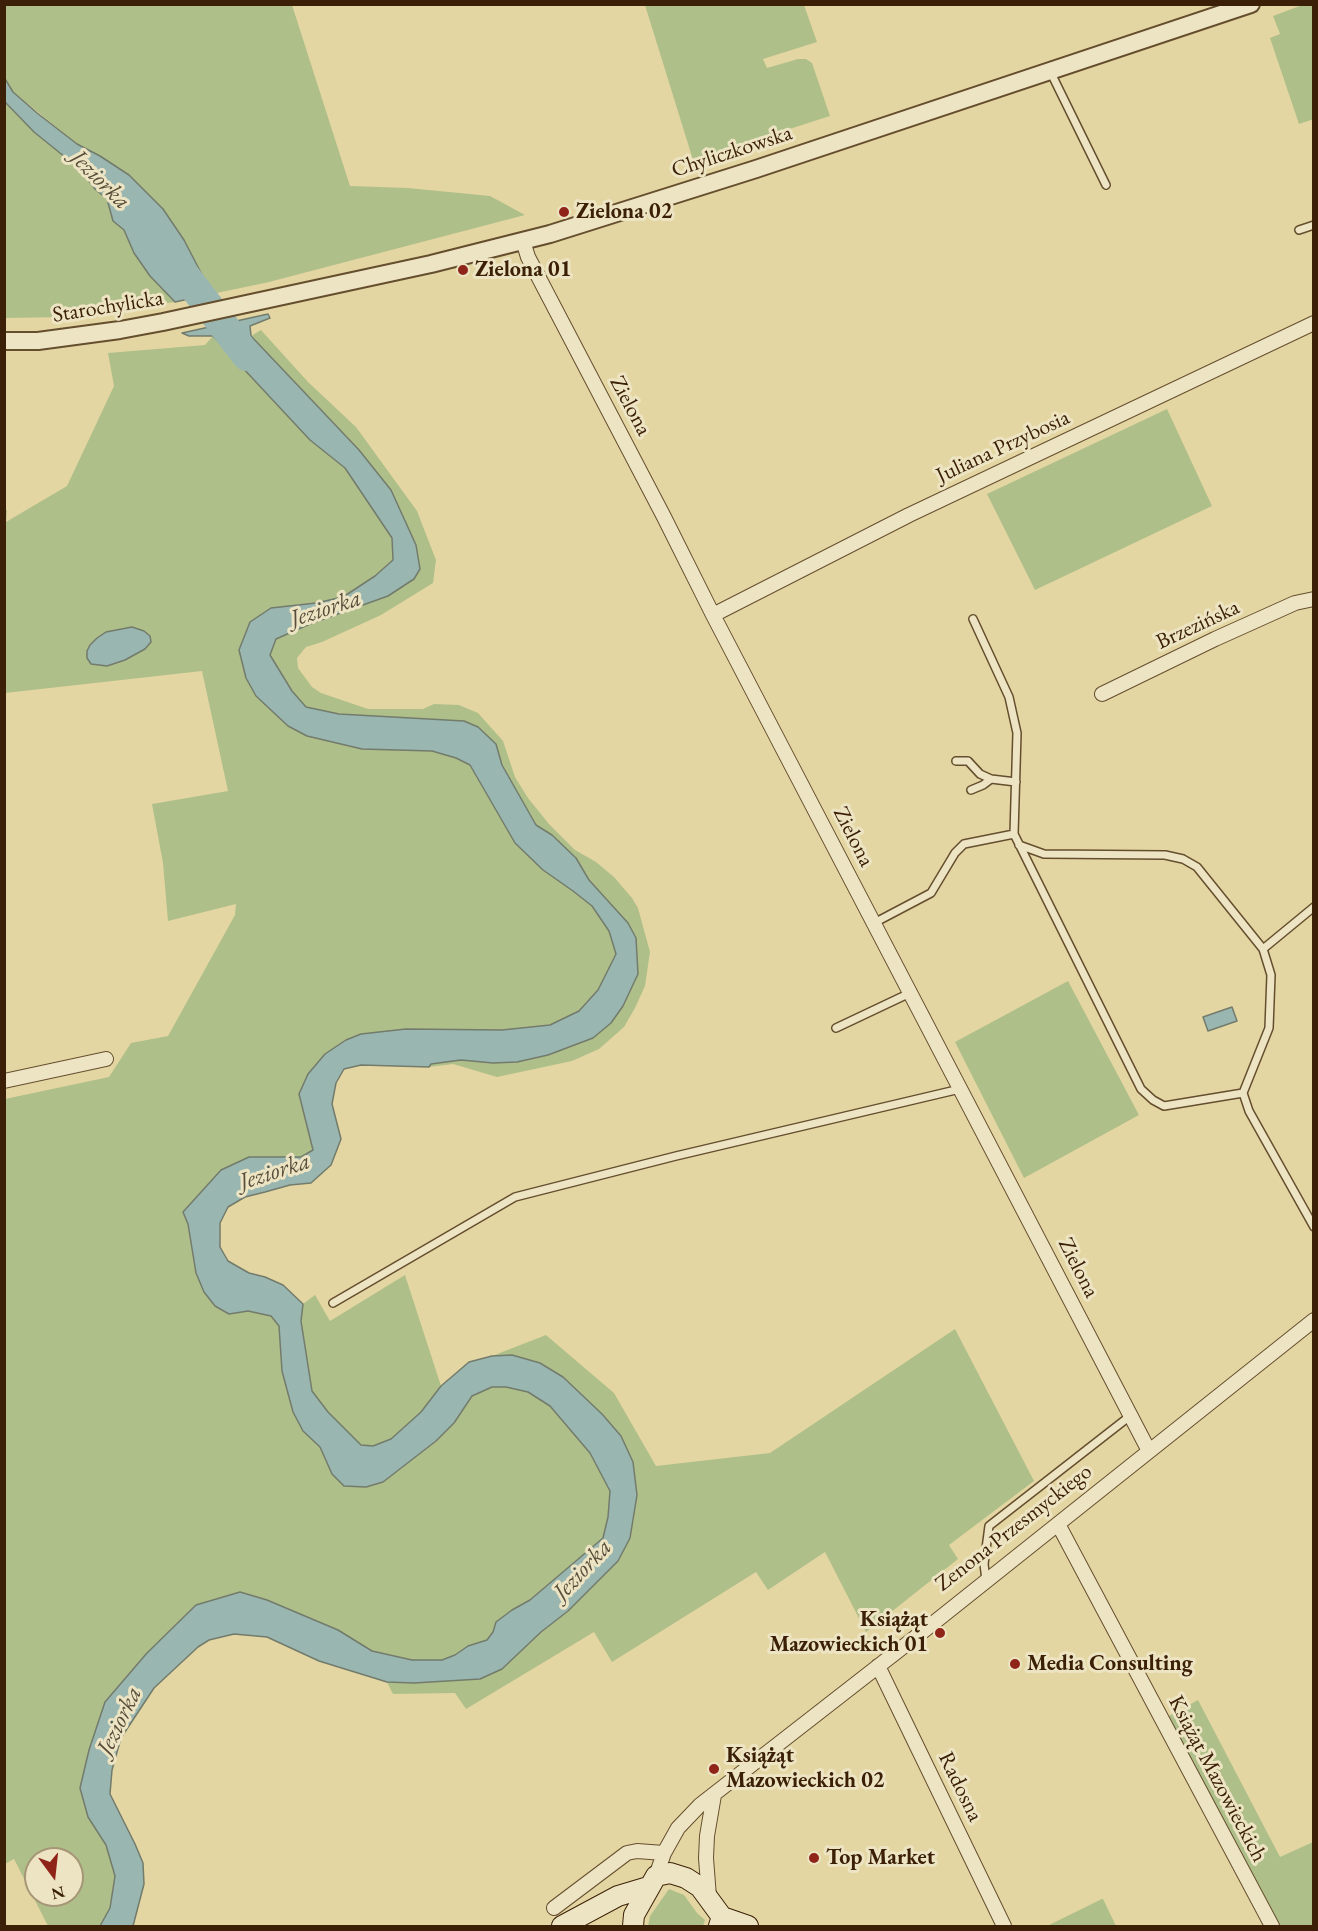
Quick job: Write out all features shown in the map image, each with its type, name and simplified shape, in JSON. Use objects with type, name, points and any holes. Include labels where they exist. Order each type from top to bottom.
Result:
[{"type":"main road","points":[[558,1917],[618,1896],[670,1873],[686,1878],[700,1887],[710,1899],[720,1922],[748,1926]]},
{"type":"main road","points":[[633,1926],[634,1915],[652,1882]]},
{"type":"street","name":"Chyliczkowska","points":[[217,310],[523,242],[756,169],[1251,4]]},
{"type":"street","name":"Zielona","points":[[523,242],[528,257],[712,614],[1149,1451]]},
{"type":"street","name":"Starochylicka","points":[[4,341],[38,341],[120,330],[217,310]]},
{"type":"street","name":"Juliana Przybosia","points":[[712,614],[909,515],[1314,323]]},
{"type":"street","name":"Brzezińska","points":[[1102,694],[1225,634],[1296,603],[1314,599]]},
{"type":"street","points":[[4,1081],[106,1059]]},
{"type":"street","name":"Zenona Przesmyckiego","points":[[652,1882],[664,1853],[687,1816],[1314,1320]]},
{"type":"street","name":"Książąt Mazowieckich","points":[[1058,1524],[1272,1926]]},
{"type":"street","name":"Radosna","points":[[878,1666],[1004,1926]]},
{"type":"street","points":[[710,1899],[706,1858],[714,1795]]},
{"type":"street","points":[[558,1917],[627,1853],[637,1851],[664,1853]]},
{"type":"lane","points":[[1050,71],[1106,185]]},
{"type":"lane","points":[[1299,231],[1314,225]]},
{"type":"lane","points":[[973,619],[1010,697],[1017,733],[1014,834],[1141,1089],[1164,1106],[1243,1092]]},
{"type":"lane","points":[[956,761],[968,761],[980,774],[991,779],[1016,782]]},
{"type":"lane","points":[[971,790],[991,779]]},
{"type":"lane","points":[[873,924],[931,893],[955,853],[964,844],[1014,834]]},
{"type":"lane","points":[[1019,845],[1044,854],[1165,855],[1183,859],[1197,867],[1263,949],[1271,975],[1269,1028],[1243,1092],[1249,1111],[1314,1227]]},
{"type":"lane","points":[[1263,949],[1314,907]]},
{"type":"lane","points":[[836,1028],[910,993]]},
{"type":"lane","points":[[333,1303],[515,1197],[542,1188],[960,1089]]},
{"type":"lane","points":[[986,1580],[984,1564],[989,1526],[1130,1416]]},
{"type":"green space","points":[[1305,4],[1313,5],[1314,119],[1299,124],[1270,38],[1280,34],[1273,16]]},
{"type":"green space","points":[[4,5],[292,5],[350,186],[408,188],[490,196],[525,215],[269,282],[212,294],[184,240],[163,209],[129,175],[77,144],[13,92],[5,77]]},
{"type":"green space","points":[[645,5],[804,5],[817,42],[763,59],[767,68],[798,59],[806,59],[812,63],[830,116],[693,160]]},
{"type":"green space","points":[[4,102],[34,132],[81,170],[95,189],[107,199],[113,221],[124,230],[134,253],[150,276],[175,302],[67,317],[5,318]]},
{"type":"green space","points":[[261,330],[308,382],[356,427],[417,511],[436,560],[433,583],[381,615],[306,647],[297,658],[298,668],[312,687],[321,693],[368,709],[423,709],[434,704],[459,705],[478,713],[503,741],[515,777],[549,824],[575,850],[596,862],[614,877],[632,898],[638,908],[650,952],[645,986],[624,1027],[599,1049],[572,1061],[497,1077],[453,1064],[429,1067],[430,1064],[461,1060],[493,1063],[517,1062],[623,1007],[638,974],[636,938],[628,923],[589,880],[576,858],[552,835],[536,825],[502,765],[496,744],[464,721],[339,714],[305,707],[292,691],[270,655],[276,639],[414,579],[420,569],[416,545],[359,450],[251,336]]},
{"type":"green space","points":[[213,336],[310,440],[345,468],[392,538],[393,560],[375,576],[343,597],[250,622],[307,736],[362,749],[432,751],[470,765],[515,843],[592,906],[609,931],[616,954],[598,990],[579,1012],[550,1025],[502,1030],[406,1029],[361,1034],[346,1040],[299,1094],[313,1150],[301,1157],[280,1158],[221,1170],[183,1212],[188,1224],[196,1273],[229,1314],[248,1311],[271,1316],[279,1326],[282,1371],[303,1431],[320,1447],[332,1474],[454,1423],[472,1396],[492,1387],[506,1387],[528,1392],[550,1406],[590,1453],[610,1491],[608,1517],[603,1538],[530,1600],[496,1622],[487,1640],[468,1646],[442,1660],[412,1660],[372,1651],[337,1630],[267,1600],[196,1605],[147,1653],[105,1702],[88,1817],[106,1845],[115,1876],[110,1908],[100,1926],[48,1926],[38,1907],[84,1907],[84,1847],[24,1847],[24,1879],[14,1859],[5,1864],[5,1099],[109,1077],[131,1043],[168,1036],[235,915],[236,904],[168,921],[163,863],[152,804],[228,791],[202,671],[5,693],[5,510],[7,510],[6,522],[67,486],[114,386],[108,353],[205,345]]},
{"type":"green space","points":[[1167,409],[1212,506],[1035,590],[987,494]]},
{"type":"green space","points":[[1068,981],[1139,1115],[1024,1178],[955,1042]]},
{"type":"green space","points":[[405,1275],[441,1386],[421,1412],[391,1439],[373,1446],[361,1445],[328,1412],[312,1391],[301,1321],[303,1304],[315,1295],[330,1321]]},
{"type":"green space","points":[[955,1329],[1034,1481],[949,1545],[958,1559],[866,1632],[825,1552],[768,1590],[756,1572],[612,1662],[594,1632],[466,1709],[455,1693],[393,1694],[387,1682],[414,1683],[479,1679],[502,1669],[541,1632],[568,1611],[618,1561],[621,1436],[602,1414],[563,1377],[541,1363],[512,1355],[492,1356],[546,1335],[614,1393],[656,1466],[770,1453]]},
{"type":"green space","points":[[1198,1700],[1280,1857],[1313,1842],[1313,1926],[1276,1926],[1167,1717]]},
{"type":"green space","points":[[669,1889],[684,1895],[705,1920],[703,1926],[648,1926],[650,1916]]},
{"type":"green space","points":[[1102,1899],[1116,1926],[1047,1926]]},
{"type":"water","points":[[4,77],[13,92],[37,113],[77,144],[129,175],[163,209],[184,240],[212,294],[175,302],[150,276],[134,253],[124,230],[113,221],[107,199],[95,189],[81,170],[34,132],[5,102]]},
{"type":"water","points":[[268,314],[270,318],[250,326],[251,336],[359,450],[391,490],[416,545],[420,569],[414,579],[388,596],[310,624],[276,639],[270,655],[292,691],[306,707],[339,714],[464,721],[478,727],[496,744],[502,765],[536,825],[552,835],[576,858],[589,880],[628,923],[636,938],[638,974],[623,1006],[611,1023],[593,1038],[548,1055],[517,1062],[493,1063],[461,1060],[431,1064],[429,1067],[361,1065],[344,1069],[336,1083],[332,1104],[341,1139],[331,1165],[311,1183],[290,1185],[245,1197],[228,1207],[220,1223],[220,1247],[228,1261],[249,1273],[283,1285],[303,1304],[301,1321],[312,1391],[328,1412],[361,1445],[373,1446],[391,1439],[421,1412],[441,1386],[469,1362],[492,1356],[512,1355],[540,1363],[563,1377],[602,1414],[621,1436],[633,1462],[637,1495],[630,1538],[618,1561],[568,1611],[541,1632],[502,1669],[480,1679],[414,1683],[387,1682],[319,1661],[267,1637],[234,1634],[209,1640],[198,1647],[154,1688],[121,1738],[112,1770],[110,1794],[143,1863],[144,1884],[133,1926],[100,1926],[110,1908],[115,1876],[106,1845],[88,1817],[80,1788],[89,1750],[105,1702],[147,1653],[196,1605],[240,1592],[267,1600],[338,1630],[372,1651],[412,1660],[442,1660],[468,1646],[487,1640],[496,1622],[530,1600],[603,1538],[608,1517],[610,1491],[590,1453],[550,1406],[528,1392],[506,1387],[492,1387],[472,1396],[454,1423],[436,1441],[383,1482],[366,1487],[344,1486],[332,1474],[320,1447],[303,1431],[293,1412],[282,1371],[279,1326],[271,1316],[248,1311],[229,1314],[215,1306],[204,1292],[196,1273],[188,1224],[183,1212],[221,1170],[249,1157],[301,1157],[313,1150],[299,1094],[308,1074],[325,1054],[346,1040],[361,1034],[406,1029],[502,1030],[550,1025],[579,1011],[598,990],[616,954],[609,931],[592,906],[543,870],[515,843],[470,765],[432,751],[362,749],[307,736],[288,726],[256,696],[246,678],[239,650],[250,622],[271,608],[316,603],[343,597],[375,576],[393,560],[392,538],[345,468],[310,440],[213,336],[189,336],[182,333]]},
{"type":"water","points":[[132,627],[150,636],[151,642],[145,649],[125,660],[107,666],[91,664],[87,658],[87,651],[97,638],[106,632]]},
{"type":"water","points":[[1232,1007],[1237,1021],[1208,1031],[1203,1017]]},
{"type":"waterway","name":"Jeziorka","points":[[176,264],[247,356]]},
{"type":"place","name":"Zielona 02","points":[[564,212]]},
{"type":"place","name":"Zielona 01","points":[[463,270]]},
{"type":"place","name":"Książąt Mazowieckich 01","points":[[940,1633]]},
{"type":"place","name":"Media Consulting","points":[[1015,1664]]},
{"type":"place","name":"Książąt Mazowieckich 02","points":[[714,1769]]},
{"type":"place","name":"Top Market","points":[[814,1858]]}]
